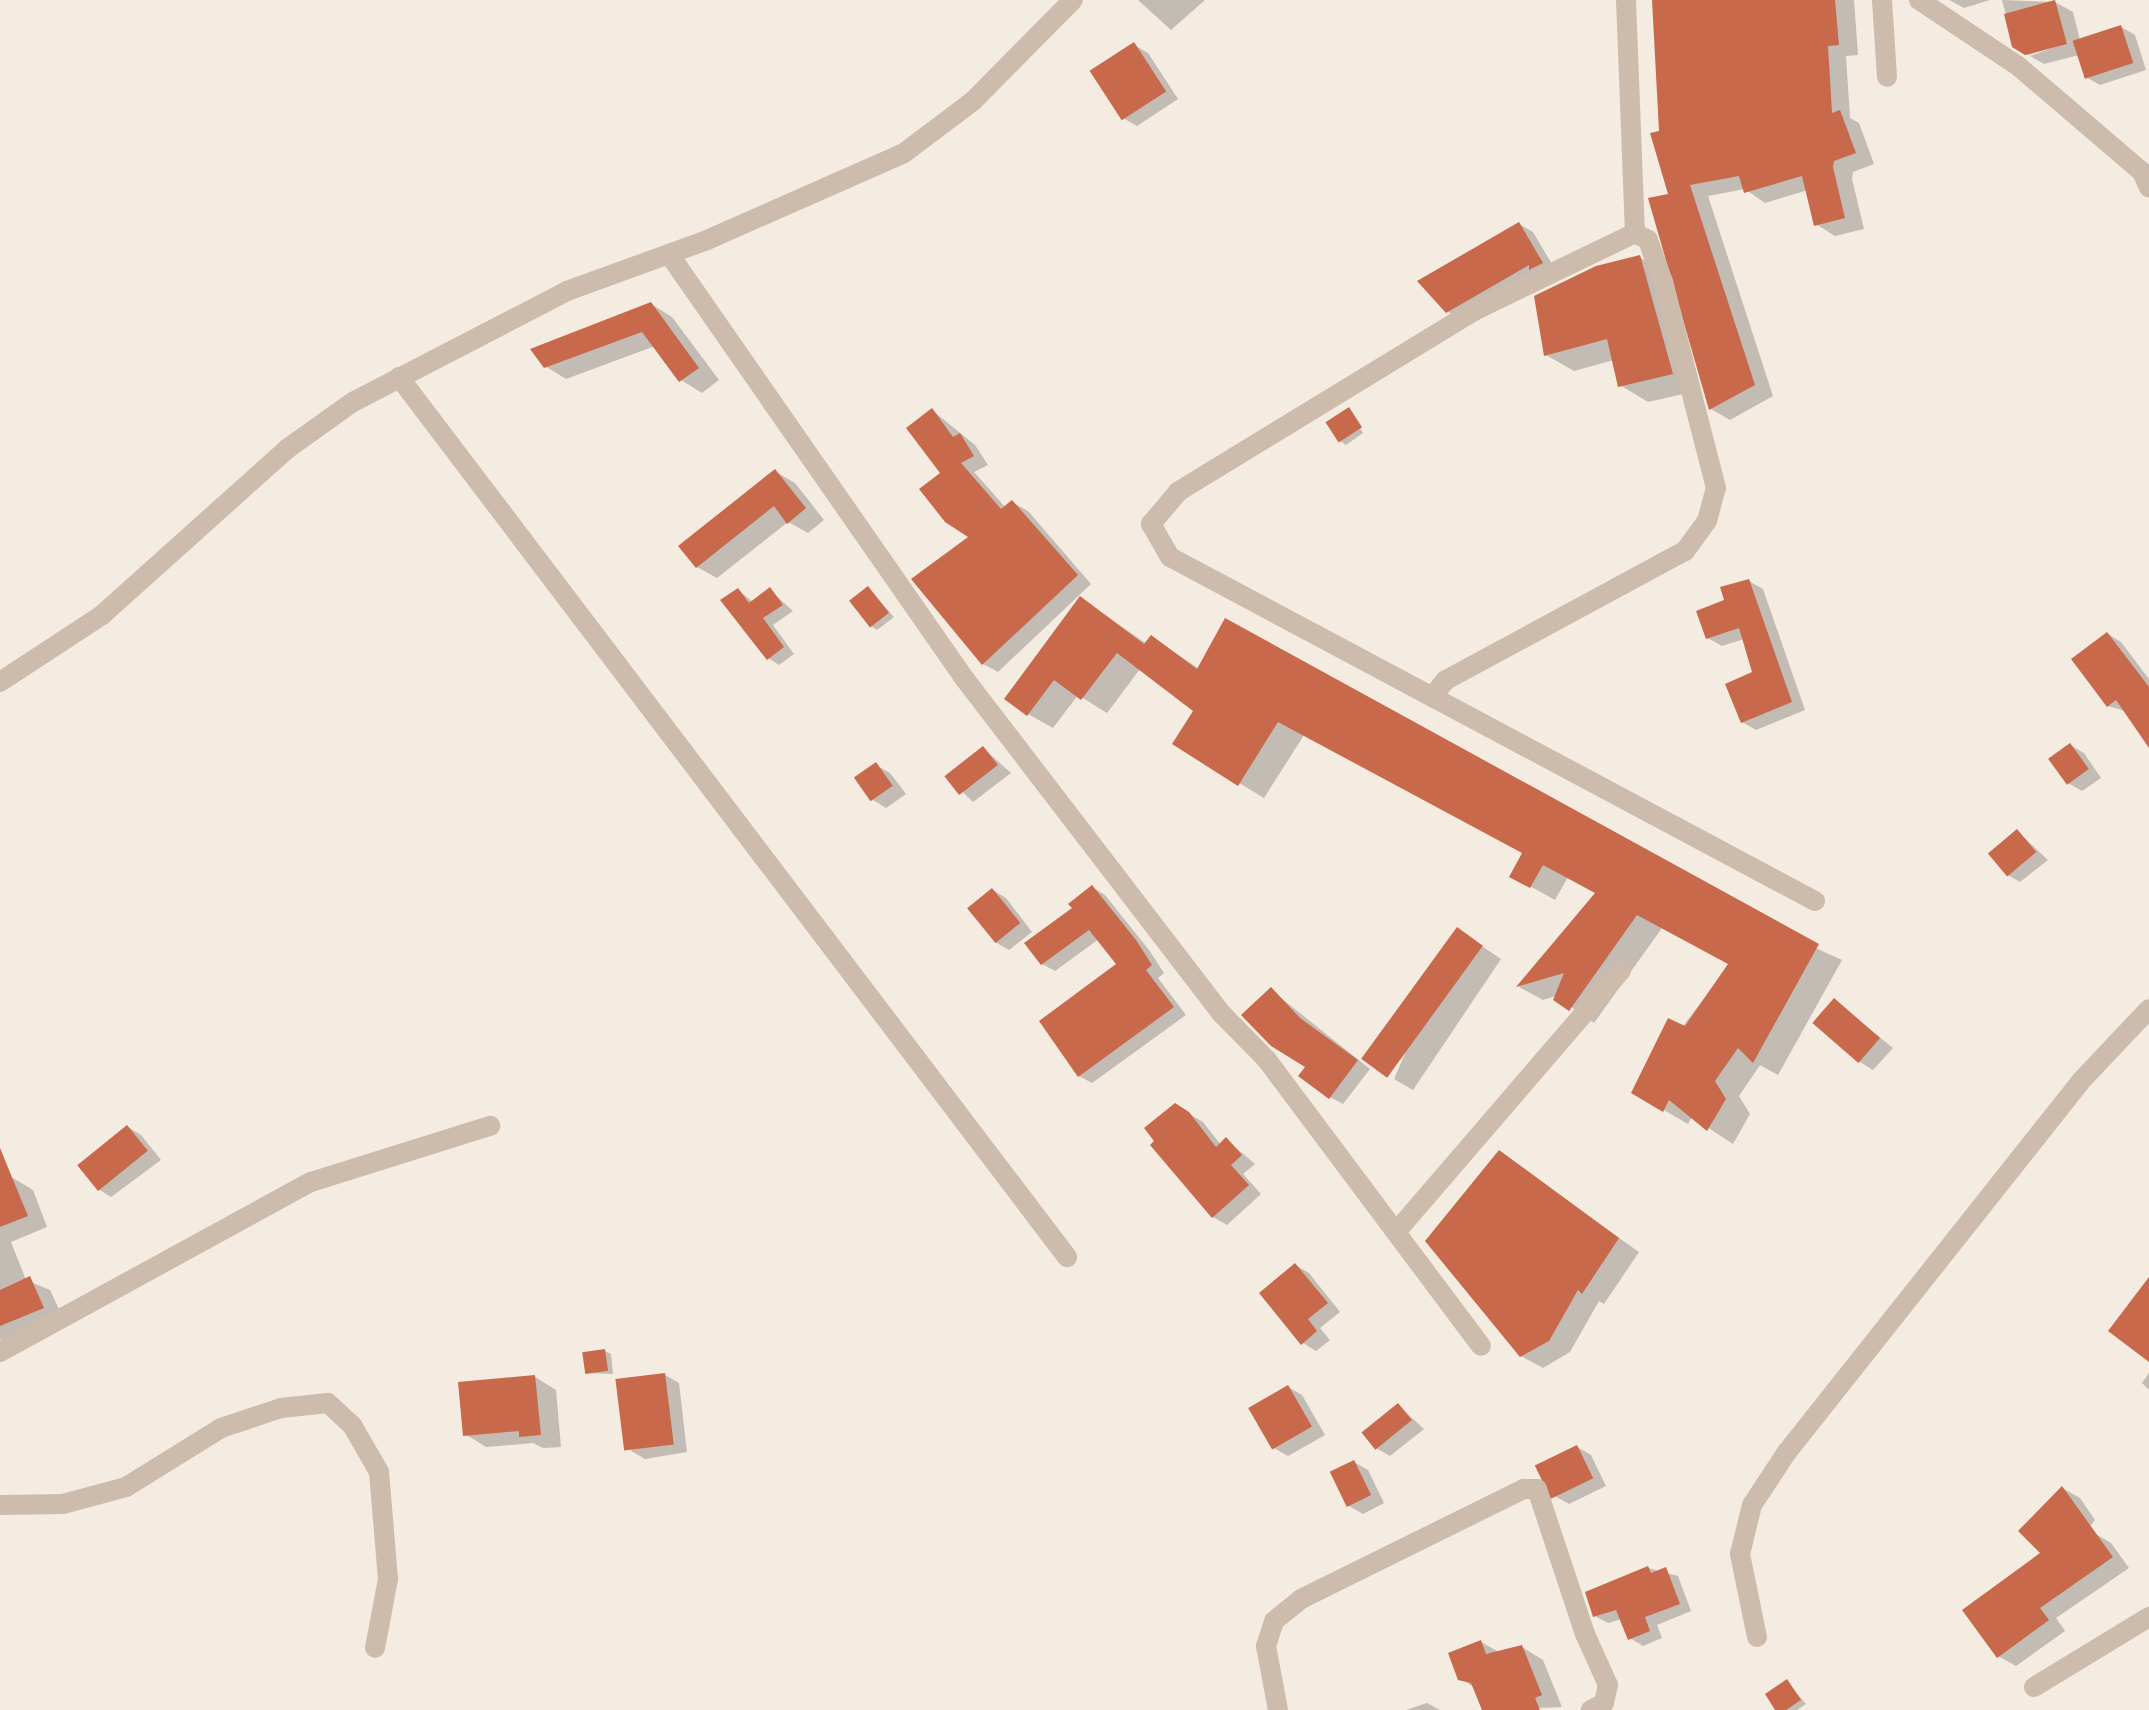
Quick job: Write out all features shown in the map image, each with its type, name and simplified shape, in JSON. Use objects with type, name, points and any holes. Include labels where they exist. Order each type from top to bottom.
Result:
[{"type":"street","points":[[0,682],[102,615],[287,449],[399,377],[567,291],[669,254],[904,153],[973,101],[1073,0]]},
{"type":"street","points":[[1626,0],[1635,233]]},
{"type":"street","points":[[1882,0],[1887,77]]},
{"type":"street","points":[[1919,0],[2018,66],[2147,177]]},
{"type":"street","points":[[1635,233],[1474,311],[1178,492],[1151,524],[1170,557],[1815,901]]},
{"type":"street","points":[[1432,697],[1446,680],[1685,551],[1707,521],[1716,488],[1663,282],[1648,240],[1635,233]]},
{"type":"street","points":[[669,254],[964,678],[1220,1012],[1267,1060],[1481,1346]]},
{"type":"street","points":[[399,377],[1067,1257]]},
{"type":"street","points":[[1396,1232],[1621,970]]},
{"type":"street","points":[[1757,1637],[1740,1554],[1752,1505],[1787,1452],[2080,1082],[2149,1009]]},
{"type":"street","points":[[0,1352],[311,1182],[490,1126]]},
{"type":"street","points":[[0,1505],[63,1504],[126,1487],[221,1428],[281,1408],[328,1403],[352,1425],[379,1472],[388,1579],[375,1648]]},
{"type":"street","points":[[1278,1710],[1266,1646],[1274,1621],[1301,1599],[1524,1489],[1537,1489],[1585,1634],[1608,1685],[1604,1703],[1591,1710]]},
{"type":"street","points":[[2034,1687],[2149,1617]]},
{"type":"building","points":[[1652,0],[1835,0],[1839,45],[1828,46],[1832,113],[1840,110],[1856,153],[1834,161],[1845,218],[1814,226],[1802,176],[1744,193],[1739,176],[1690,185],[1755,385],[1709,410],[1648,198],[1668,194],[1650,133],[1659,131]]},
{"type":"building","points":[[2055,0],[2067,44],[2025,55],[2012,47],[2004,14]]},
{"type":"building","points":[[2121,25],[2133,63],[2085,79],[2072,41]]},
{"type":"building","points":[[1134,42],[1166,91],[1122,120],[1090,71]]},
{"type":"building","points":[[1519,222],[1543,263],[1529,270],[1529,265],[1446,313],[1417,281]]},
{"type":"building","points":[[1640,255],[1673,374],[1618,387],[1607,339],[1544,356],[1534,296],[1596,266]]},
{"type":"building","points":[[651,302],[699,368],[679,382],[642,332],[544,368],[530,349]]},
{"type":"building","points":[[1349,407],[1362,427],[1339,442],[1326,422]]},
{"type":"building","points":[[932,408],[953,437],[960,433],[974,456],[961,463],[1001,509],[1012,500],[1078,575],[982,665],[911,579],[968,537],[945,522],[919,489],[940,473],[906,428]]},
{"type":"building","points":[[775,469],[806,508],[787,524],[774,506],[696,568],[678,546]]},
{"type":"building","points":[[1749,579],[1792,702],[1741,723],[1725,684],[1752,672],[1739,628],[1706,639],[1696,611],[1724,600],[1720,587]]},
{"type":"building","points":[[868,586],[889,613],[870,628],[849,601]]},
{"type":"building","points":[[770,587],[783,605],[763,618],[784,647],[767,660],[720,600],[738,588],[749,603]]},
{"type":"building","points":[[1080,596],[1144,644],[1151,635],[1197,669],[1225,618],[1819,944],[1753,1063],[1738,1048],[1715,1081],[1726,1099],[1707,1131],[1669,1100],[1663,1112],[1631,1093],[1668,1018],[1685,1026],[1728,964],[1637,915],[1569,1011],[1553,1000],[1564,973],[1516,987],[1595,893],[1543,865],[1530,888],[1509,877],[1522,853],[1278,722],[1238,786],[1172,744],[1193,711],[1117,653],[1081,700],[1054,680],[1027,716],[1004,699]]},
{"type":"building","points":[[2107,632],[2149,687],[2149,748],[2116,700],[2107,707],[2071,659]]},
{"type":"building","points":[[2070,743],[2089,769],[2067,785],[2048,759]]},
{"type":"building","points":[[983,746],[998,765],[959,795],[944,776]]},
{"type":"building","points":[[876,762],[893,786],[871,801],[854,777]]},
{"type":"building","points":[[2017,829],[2036,852],[2007,876],[1988,853]]},
{"type":"building","points":[[1092,885],[1136,940],[1152,965],[1146,970],[1174,1007],[1078,1077],[1039,1021],[1116,964],[1089,930],[1041,965],[1024,943],[1072,908],[1068,904]]},
{"type":"building","points":[[992,888],[1020,923],[995,943],[967,908]]},
{"type":"building","points":[[1457,927],[1483,946],[1387,1078],[1361,1059]]},
{"type":"building","points":[[1271,987],[1300,1018],[1358,1060],[1329,1099],[1298,1076],[1305,1067],[1271,1046],[1241,1015]]},
{"type":"building","points":[[1834,998],[1880,1038],[1858,1063],[1812,1023]]},
{"type":"building","points":[[1175,1103],[1189,1112],[1216,1147],[1226,1137],[1242,1155],[1231,1165],[1249,1185],[1212,1218],[1150,1145],[1154,1141],[1144,1128]]},
{"type":"building","points":[[127,1125],[148,1151],[98,1191],[77,1165]]},
{"type":"building","points":[[0,1148],[28,1216],[0,1227]]},
{"type":"building","points":[[1499,1150],[1619,1238],[1582,1294],[1578,1290],[1549,1341],[1520,1357],[1425,1241]]},
{"type":"building","points":[[1295,1263],[1328,1303],[1308,1319],[1317,1331],[1301,1345],[1259,1293]]},
{"type":"building","points":[[30,1276],[44,1308],[0,1326],[0,1290]]},
{"type":"building","points":[[2149,1277],[2149,1362],[2108,1331]]},
{"type":"building","points":[[605,1349],[608,1371],[585,1374],[582,1352]]},
{"type":"building","points":[[665,1373],[674,1444],[624,1451],[615,1379]]},
{"type":"building","points":[[535,1375],[541,1435],[519,1437],[519,1431],[463,1436],[458,1382]]},
{"type":"building","points":[[1288,1385],[1312,1427],[1272,1450],[1248,1408]]},
{"type":"building","points":[[1398,1403],[1412,1420],[1375,1450],[1361,1433]]},
{"type":"building","points":[[1577,1445],[1593,1478],[1551,1499],[1535,1466]]},
{"type":"building","points":[[1354,1460],[1371,1495],[1347,1507],[1330,1472]]},
{"type":"building","points":[[2062,1486],[2113,1557],[2040,1608],[2049,1620],[1997,1658],[1962,1610],[2040,1553],[2018,1531]]},
{"type":"building","points":[[1648,1566],[1651,1573],[1666,1567],[1680,1604],[1645,1617],[1650,1631],[1628,1640],[1616,1610],[1593,1617],[1585,1592]]},
{"type":"building","points":[[1481,1640],[1486,1654],[1522,1645],[1542,1695],[1535,1698],[1540,1710],[1482,1710],[1471,1683],[1458,1680],[1448,1653]]},
{"type":"building","points":[[1787,1679],[1801,1700],[1786,1710],[1775,1710],[1765,1694]]}]
